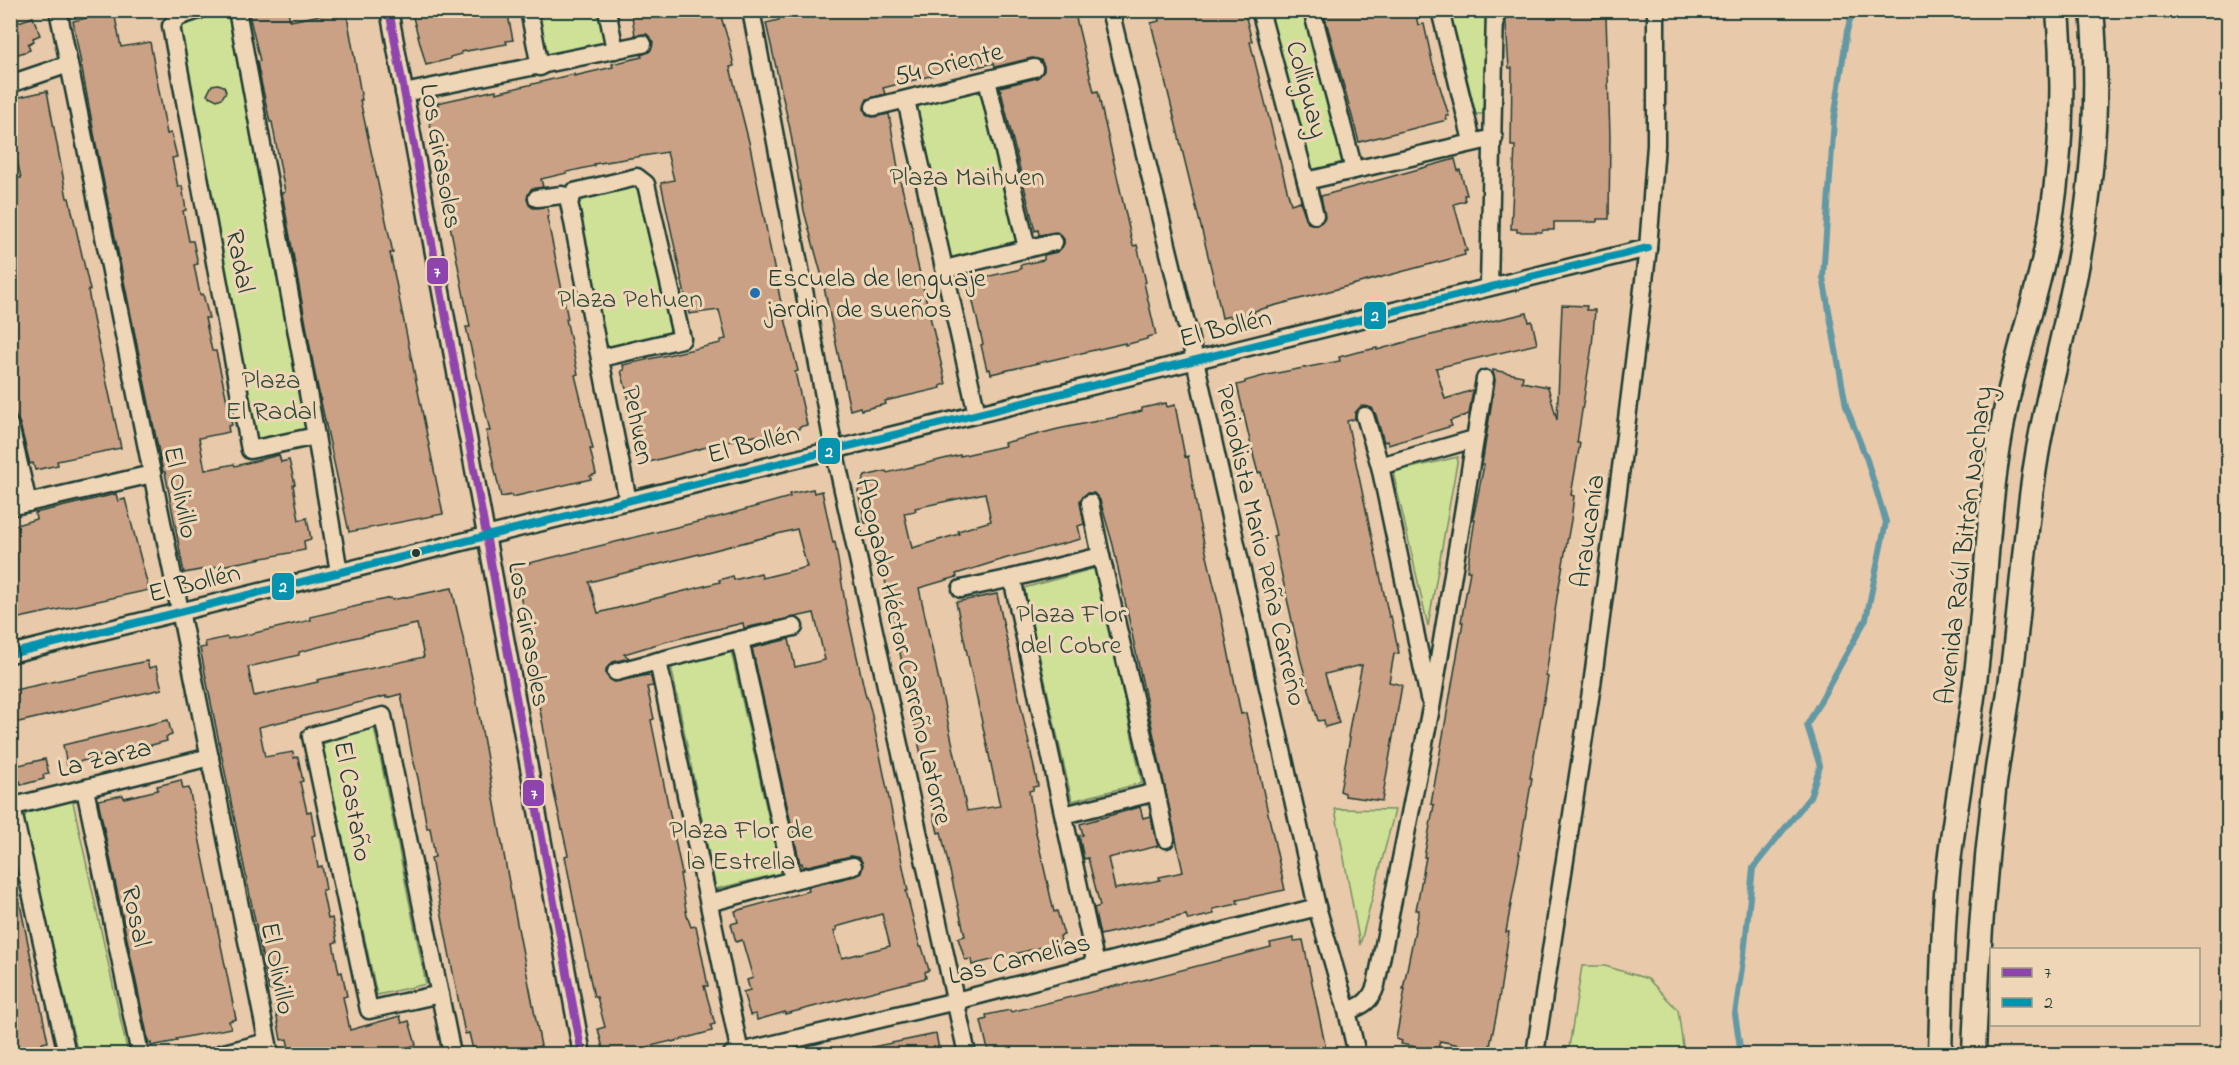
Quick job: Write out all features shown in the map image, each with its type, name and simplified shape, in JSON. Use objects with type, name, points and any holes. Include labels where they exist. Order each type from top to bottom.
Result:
[{"type":"street","name":"El Olivillo","points":[[58,10],[269,1048]]},
{"type":"street","name":"Radal","points":[[199,10],[178,17],[172,28],[250,450],[316,436]]},
{"type":"street","name":"Radal","points":[[237,10],[339,572]]},
{"type":"street","name":"Los Girasoles","points":[[389,10],[582,1054]]},
{"type":"street","points":[[529,10],[540,67]]},
{"type":"street","points":[[607,10],[615,50]]},
{"type":"street","name":"Abogado Héctor Carreño Latorre","points":[[752,10],[834,449],[967,1054]]},
{"type":"street","name":"Periodista Mario Peña Carreño","points":[[1110,10],[1195,360],[1317,907],[1357,1054]]},
{"type":"street","name":"Colliguay","points":[[1260,10],[1315,215]]},
{"type":"street","name":"Colliguay","points":[[1312,10],[1354,170]]},
{"type":"street","points":[[1440,10],[1472,141]]},
{"type":"street","points":[[1489,287],[1496,10]]},
{"type":"street","name":"Araucanía","points":[[1535,1054],[1592,685],[1648,248],[1656,145],[1656,10]]},
{"type":"street","name":"Avenida Raúl Bitrán Nachary","points":[[1940,1054],[1944,923],[1950,854],[1977,666],[1997,459],[2012,381],[2046,248],[2053,200],[2061,102],[2062,52],[2058,10]]},
{"type":"street","points":[[1974,1054],[1976,992],[1993,802],[2012,672],[2037,457],[2086,212],[2095,107],[2096,56],[2092,10]]},
{"type":"street","points":[[404,93],[540,67],[643,44]]},
{"type":"street","points":[[10,84],[69,64]]},
{"type":"street","name":"54 Oriente","points":[[874,107],[1034,68]]},
{"type":"street","points":[[987,80],[1028,248]]},
{"type":"street","points":[[906,100],[977,414]]},
{"type":"street","name":"Colliguay","points":[[1306,181],[1472,141],[1494,138]]},
{"type":"street","points":[[537,198],[573,194],[637,177],[646,184],[682,339],[601,358]]},
{"type":"street","name":"Pehuen","points":[[573,194],[569,202],[628,501]]},
{"type":"street","points":[[945,269],[1054,242]]},
{"type":"street","name":"El Bollén","points":[[10,654],[1648,248]]},
{"type":"street","points":[[1347,1011],[1363,1006],[1376,985],[1431,708],[1485,379]]},
{"type":"street","points":[[1365,416],[1380,466],[1431,708]]},
{"type":"street","points":[[10,426],[28,503]]},
{"type":"street","points":[[1380,466],[1474,439]]},
{"type":"street","points":[[10,507],[152,474]]},
{"type":"street","points":[[1090,503],[1166,839]]},
{"type":"street","points":[[962,588],[1101,556]]},
{"type":"street","points":[[1012,578],[1096,964]]},
{"type":"street","points":[[616,672],[794,627]]},
{"type":"street","points":[[740,640],[793,880]]},
{"type":"street","points":[[658,661],[709,903],[736,1054]]},
{"type":"street","name":"El Castaño","points":[[440,994],[369,1010],[311,736],[383,716],[440,994],[452,1054]]},
{"type":"street","name":"La Zarza","points":[[11,807],[210,757]]},
{"type":"street","name":"Rosal","points":[[84,789],[140,1054]]},
{"type":"street","points":[[1064,814],[1156,792]]},
{"type":"street","points":[[11,807],[67,1054]]},
{"type":"street","points":[[709,903],[853,866]]},
{"type":"street","name":"Las Camelias","points":[[736,1054],[956,1001],[1317,907]]},
{"type":"street","points":[[1942,992],[1976,992]]},
{"type":"street","points":[[220,1054],[269,1048]]},
{"type":"green space","name":"Plaza El Radal","points":[[220,11],[230,11],[307,430],[251,442],[177,25]]},
{"type":"green space","points":[[535,11],[603,11],[609,39],[602,45],[550,57],[542,49]]},
{"type":"green space","points":[[1269,11],[1303,11],[1343,162],[1312,171]]},
{"type":"green space","points":[[1450,11],[1486,11],[1484,114],[1476,114]]},
{"type":"green space","name":"Plaza Maihuen","points":[[973,91],[985,95],[1021,239],[1016,247],[957,261],[949,255],[914,113],[920,104]]},
{"type":"green space","name":"Plaza Pehuen","points":[[633,183],[643,188],[672,326],[669,333],[614,349],[604,344],[575,208],[580,195]]},
{"type":"green space","points":[[1458,457],[1428,626],[1393,472]]},
{"type":"green space","name":"Plaza Flor del Cobre","points":[[1096,568],[1142,783],[1072,801],[1024,588]]},
{"type":"green space","name":"Plaza Flor de la Estrella","points":[[731,651],[781,873],[716,889],[671,666]]},
{"type":"green space","points":[[374,727],[426,984],[377,995],[322,744]]},
{"type":"green space","points":[[64,798],[73,802],[128,1054],[78,1054],[23,818],[33,807]]},
{"type":"green space","points":[[1335,809],[1395,810],[1360,945]]},
{"type":"green space","points":[[1582,966],[1605,966],[1648,979],[1678,1010],[1684,1054],[1568,1054]]},
{"type":"building","points":[[248,10],[288,10],[290,21],[346,10],[362,100],[360,100],[393,253],[390,253],[443,514],[349,532],[315,374],[282,193],[285,192]]},
{"type":"building","points":[[411,10],[507,10],[513,40],[506,41],[507,44],[461,52],[450,59],[426,65]]},
{"type":"building","points":[[631,10],[719,10],[734,66],[730,67],[750,146],[780,298],[798,371],[795,372],[807,425],[777,435],[776,432],[749,436],[645,463],[644,457],[641,458],[635,432],[638,432],[621,371],[624,370],[623,365],[721,343],[721,340],[726,339],[719,310],[689,314],[661,183],[674,180],[667,152],[594,164],[594,166],[541,179],[543,187],[531,189],[527,199],[533,208],[547,207],[549,216],[547,217],[578,374],[575,375],[593,449],[590,449],[596,474],[590,476],[591,479],[512,497],[512,495],[501,497],[486,431],[490,431],[466,327],[470,327],[427,108],[438,105],[437,103],[496,90],[496,93],[613,67],[612,64],[642,57],[641,55],[650,51],[653,41],[647,34],[635,35]]},
{"type":"building","points":[[794,10],[1069,10],[1070,15],[1075,14],[1094,92],[1098,91],[1133,246],[1137,245],[1156,335],[1125,345],[1125,343],[991,374],[990,369],[987,370],[969,285],[972,284],[972,280],[1021,269],[1020,265],[1044,260],[1044,255],[1057,252],[1064,244],[1064,239],[1057,232],[1039,235],[1038,230],[1035,231],[1000,87],[1037,78],[1044,71],[1044,66],[1041,60],[1032,58],[995,67],[994,63],[973,68],[972,65],[934,73],[934,75],[883,88],[885,94],[867,99],[864,109],[866,114],[872,117],[889,114],[900,180],[913,231],[916,257],[946,384],[940,386],[941,388],[885,401],[886,404],[861,410],[860,407],[850,410],[821,273],[804,211],[790,129],[766,23],[779,20],[778,14]]},
{"type":"building","points":[[1157,10],[1244,10],[1291,204],[1300,201],[1308,223],[1317,225],[1325,218],[1321,196],[1455,159],[1467,195],[1464,195],[1465,201],[1454,204],[1467,251],[1464,251],[1465,255],[1254,311],[1255,314],[1231,320],[1230,316],[1222,318],[1151,23],[1159,21]]},
{"type":"building","points":[[1323,10],[1415,10],[1418,25],[1424,24],[1432,61],[1449,116],[1446,116],[1447,120],[1359,142]]},
{"type":"building","points":[[1505,10],[1548,10],[1549,14],[1594,12],[1594,18],[1606,17],[1610,136],[1609,219],[1597,219],[1597,222],[1554,222],[1554,230],[1543,230],[1542,232],[1517,232],[1517,229],[1511,229],[1515,146],[1511,146],[1512,68],[1509,68]]},
{"type":"building","points":[[114,12],[121,47],[150,42],[167,134],[171,133],[177,157],[172,158],[178,187],[182,186],[186,210],[183,211],[189,241],[193,241],[198,264],[194,265],[200,295],[203,294],[209,318],[205,318],[212,351],[216,351],[232,425],[228,426],[229,432],[199,438],[205,470],[234,464],[235,466],[279,455],[281,462],[289,460],[295,484],[293,485],[299,520],[307,518],[311,539],[304,541],[305,550],[184,573],[73,21]]},
{"type":"building","points":[[33,17],[40,35],[28,44],[30,50],[10,57],[10,25]]},
{"type":"building","points":[[212,85],[224,86],[226,92],[222,98],[217,100],[207,95]]},
{"type":"building","points":[[47,91],[67,198],[69,198],[90,290],[88,290],[93,319],[121,448],[57,461],[58,465],[35,470],[33,463],[30,464],[10,395],[10,382],[14,381],[10,365],[10,179],[21,178],[10,120],[10,99]]},
{"type":"building","points":[[1562,305],[1587,306],[1586,310],[1595,310],[1592,346],[1577,443],[1580,443],[1571,495],[1574,496],[1571,520],[1557,597],[1546,676],[1548,677],[1530,778],[1532,778],[1506,932],[1509,932],[1497,1012],[1489,1051],[1440,1041],[1438,1049],[1401,1044],[1402,1041],[1396,1039],[1405,989],[1403,989],[1419,910],[1416,910],[1434,805],[1431,804],[1463,622],[1461,622],[1470,571],[1467,571],[1475,519],[1473,519],[1484,465],[1482,465],[1495,381],[1493,370],[1523,376],[1522,382],[1548,387],[1557,420]]},
{"type":"building","points":[[1527,313],[1529,322],[1532,321],[1537,344],[1436,368],[1445,399],[1473,390],[1469,414],[1450,421],[1452,426],[1388,445],[1387,441],[1384,442],[1372,408],[1361,406],[1355,413],[1355,419],[1347,421],[1389,617],[1391,616],[1399,653],[1394,654],[1389,682],[1402,685],[1382,801],[1345,796],[1345,793],[1340,791],[1362,665],[1325,674],[1339,723],[1325,727],[1324,720],[1318,721],[1301,661],[1273,536],[1276,535],[1261,472],[1258,473],[1254,458],[1237,385],[1267,375],[1340,361],[1339,357],[1354,353],[1377,348],[1377,350]]},
{"type":"building","points":[[1166,403],[1167,407],[1175,405],[1185,457],[1188,456],[1199,522],[1241,714],[1246,713],[1285,890],[1237,900],[1238,904],[1213,909],[1214,914],[1188,920],[1186,915],[1100,935],[1094,908],[1100,906],[1088,858],[1084,859],[1079,836],[1083,835],[1080,824],[1140,807],[1143,818],[1150,816],[1158,846],[1108,858],[1115,889],[1160,880],[1159,877],[1183,872],[1113,545],[1100,500],[1094,493],[1087,493],[1080,500],[1084,524],[1078,526],[1081,539],[1007,558],[956,574],[957,577],[919,588],[967,811],[1000,806],[956,602],[997,594],[1038,786],[1029,791],[1035,828],[1054,912],[1057,911],[1064,935],[1060,936],[1061,942],[972,965],[971,959],[965,960],[958,938],[965,936],[941,832],[938,833],[928,789],[873,521],[865,523],[858,491],[865,476],[1005,446],[1004,443],[1142,411],[1142,408]],"holes":[[[985,493],[991,521],[958,531],[959,534],[912,548],[904,513],[916,511],[915,508]]]},
{"type":"building","points":[[813,489],[814,493],[822,491],[833,543],[835,542],[846,608],[871,711],[908,891],[906,891],[920,947],[922,947],[929,970],[925,972],[926,978],[785,1014],[785,1012],[757,1020],[756,1014],[750,1015],[743,992],[750,990],[747,980],[753,978],[742,940],[736,942],[731,924],[738,922],[735,911],[809,891],[808,887],[855,876],[861,873],[863,864],[860,858],[851,856],[803,867],[802,863],[800,864],[752,648],[789,639],[795,667],[825,660],[814,613],[744,628],[743,623],[664,642],[624,654],[629,658],[613,662],[606,669],[606,675],[614,682],[648,675],[651,677],[653,686],[647,687],[654,719],[651,720],[682,874],[680,874],[687,916],[691,927],[696,926],[708,986],[704,986],[715,1024],[711,1025],[712,1031],[672,1042],[618,1054],[612,1054],[610,1050],[604,1052],[598,1029],[605,1027],[597,997],[594,997],[575,908],[565,856],[568,855],[521,617],[525,616],[513,567],[726,515],[790,497],[789,494]],"holes":[[[797,529],[807,567],[762,578],[761,573],[734,580],[733,576],[719,580],[720,582],[598,613],[589,582]],[[882,914],[890,946],[842,958],[834,931],[837,930],[836,927]]]},
{"type":"building","points":[[116,494],[118,501],[125,499],[149,590],[10,620],[10,527],[36,519],[35,513]]},
{"type":"building","points":[[452,588],[475,692],[541,1046],[507,1054],[474,1054],[469,1033],[465,1034],[431,858],[435,857],[430,828],[427,828],[401,694],[259,727],[265,757],[293,752],[294,758],[298,757],[303,781],[300,782],[307,812],[311,811],[315,835],[312,836],[318,867],[322,866],[326,890],[322,890],[328,919],[332,918],[337,942],[333,943],[339,973],[342,972],[347,996],[343,997],[350,1030],[400,1016],[402,1023],[409,1021],[416,1045],[380,1054],[290,1054],[287,1039],[281,1040],[200,648],[206,647],[205,642],[311,620],[310,617],[362,604],[391,598],[392,600]],"holes":[[[417,624],[424,657],[254,696],[248,667],[299,655],[299,652],[353,638]]]},
{"type":"building","points":[[147,661],[149,668],[156,666],[162,689],[10,724],[10,691]]},
{"type":"building","points":[[168,720],[172,735],[166,737],[167,741],[67,765],[63,745]]},
{"type":"building","points":[[45,759],[49,774],[43,775],[44,779],[21,785],[20,781],[14,783],[10,767]]},
{"type":"building","points":[[181,780],[183,789],[189,788],[236,1019],[229,1021],[231,1028],[151,1046],[98,800],[123,795],[124,798],[158,790],[157,786]]},
{"type":"building","points":[[18,894],[48,1042],[42,1043],[43,1054],[10,1054],[10,895]]},
{"type":"building","points":[[1294,938],[1294,941],[1303,940],[1327,1054],[1296,1054],[1296,1051],[1278,1054],[989,1054],[981,1021],[987,1019],[986,1015],[1010,1010],[1011,1012],[1120,986],[1271,947],[1270,943]]},
{"type":"building","points":[[936,1034],[940,1054],[873,1054],[872,1047]]},
{"type":"waterway","points":[[1741,1054],[1735,1014],[1753,868],[1810,797],[1820,766],[1807,725],[1866,619],[1886,522],[1867,460],[1846,406],[1823,277],[1834,120],[1847,31],[1853,10]]},
{"type":"transit line","name":"7","points":[[389,10],[582,1054]]},
{"type":"transit line","name":"2","points":[[10,654],[1648,248]]},
{"type":"place","name":"Escuela de lenguaje jardin de sueños","points":[[755,293]]}]
